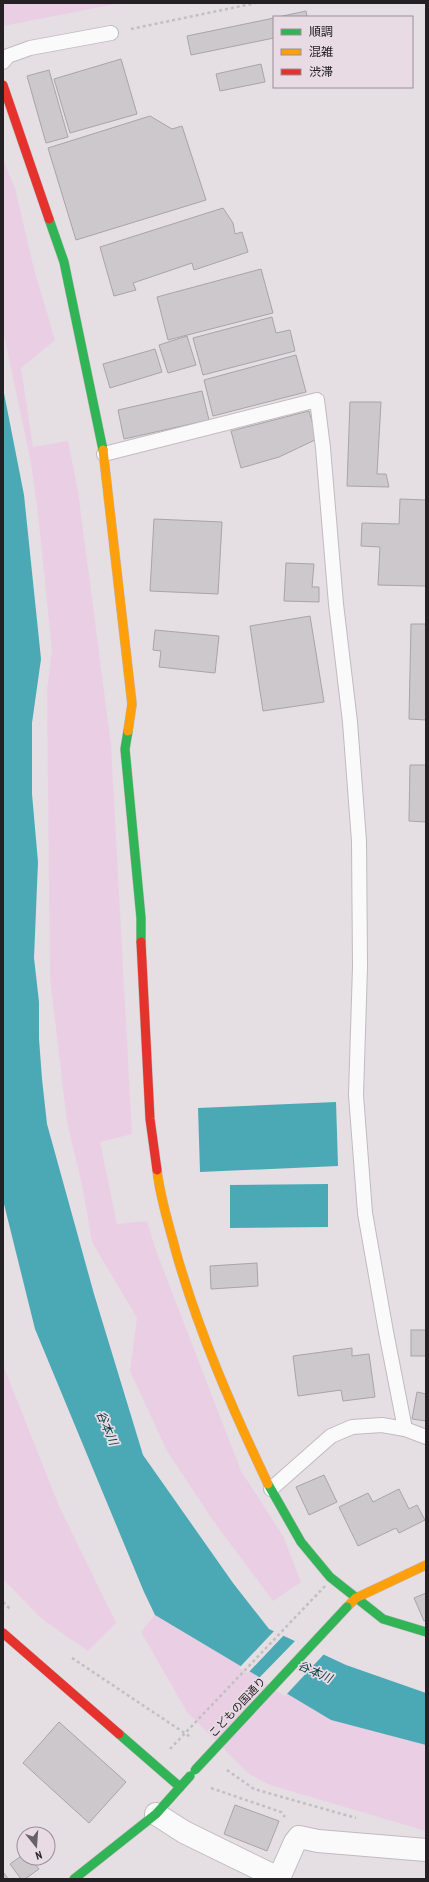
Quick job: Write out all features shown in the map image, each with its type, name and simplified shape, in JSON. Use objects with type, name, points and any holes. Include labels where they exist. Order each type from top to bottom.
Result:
[{"type":"street","points":[[3,84],[64,262],[100,441],[104,454],[132,704],[125,750],[141,918],[142,980],[150,1119],[160,1195],[182,1272],[209,1352],[238,1420],[271,1489],[301,1542],[330,1577],[383,1619],[426,1632]]},
{"type":"street","name":"こどもの国通り","points":[[74,1879],[156,1814],[347,1606],[356,1598],[426,1565]]},
{"type":"street","points":[[3,1633],[180,1787]]},
{"type":"street","points":[[156,1814],[184,1832],[279,1879],[295,1842],[299,1838],[426,1850]]},
{"type":"lane","points":[[3,62],[8,56],[30,48],[111,33]]},
{"type":"lane","points":[[104,454],[317,400],[323,448],[336,604],[350,722],[359,841],[360,967],[356,1095],[365,1213],[405,1429]]},
{"type":"lane","points":[[271,1489],[331,1436],[352,1427],[382,1425],[405,1429],[426,1437]]},
{"type":"path","points":[[111,33],[256,3]]},
{"type":"path","points":[[170,1750],[325,1586]]},
{"type":"path","points":[[65,1654],[192,1738]]},
{"type":"path","points":[[226,1768],[254,1789],[361,1819]]},
{"type":"path","points":[[210,1788],[281,1812],[299,1838]]},
{"type":"shaded area","points":[[3,3],[121,3],[3,26]]},
{"type":"shaded area","points":[[3,160],[15,188],[34,269],[55,340],[21,368],[33,447],[68,441],[78,491],[111,745],[132,1134],[100,1142],[117,1224],[147,1221],[155,1248],[241,1471],[283,1536],[301,1582],[273,1601],[214,1522],[167,1451],[130,1371],[137,1318],[92,1242],[82,1185],[67,1122],[50,978],[47,690],[52,651],[38,514],[31,463],[3,330]]},
{"type":"shaded area","points":[[3,1365],[59,1506],[116,1623],[88,1651],[42,1619],[3,1579]]},
{"type":"shaded area","points":[[155,1615],[331,1720],[426,1745],[426,1831],[270,1785],[249,1774],[187,1712],[141,1632]]},
{"type":"water","name":"谷本川","points":[[3,388],[24,495],[41,659],[32,723],[32,794],[38,862],[34,958],[39,1002],[39,1039],[47,1124],[94,1294],[143,1455],[233,1583],[269,1629],[346,1665],[426,1693],[426,1745],[331,1720],[155,1615],[144,1592],[35,1329],[3,1200]]},
{"type":"water","points":[[336,1102],[338,1166],[200,1172],[198,1108]]},
{"type":"water","points":[[328,1184],[328,1227],[230,1228],[230,1185]]},
{"type":"pier","points":[[275,1630],[285,1634],[248,1673],[239,1668]]},
{"type":"pier","points":[[296,1640],[325,1653],[285,1696],[258,1679]]},
{"type":"building","points":[[306,11],[307,16],[283,16]]},
{"type":"building","points":[[273,18],[273,38],[191,55],[187,36]]},
{"type":"building","points":[[121,59],[137,114],[70,133],[54,79]]},
{"type":"building","points":[[261,64],[265,82],[220,91],[216,74]]},
{"type":"building","points":[[49,70],[68,137],[46,143],[27,76]]},
{"type":"building","points":[[150,116],[172,129],[182,126],[206,200],[76,240],[48,148]]},
{"type":"building","points":[[223,208],[233,223],[235,234],[242,232],[248,252],[194,270],[192,263],[133,283],[136,290],[114,296],[100,247]]},
{"type":"building","points":[[261,269],[273,313],[168,340],[157,297]]},
{"type":"building","points":[[272,317],[276,333],[290,330],[295,351],[203,375],[193,338]]},
{"type":"building","points":[[187,336],[196,365],[168,373],[159,345]]},
{"type":"building","points":[[155,349],[162,372],[110,388],[103,364]]},
{"type":"building","points":[[296,355],[306,392],[213,416],[204,380]]},
{"type":"building","points":[[202,391],[209,420],[124,439],[118,410]]},
{"type":"building","points":[[350,402],[381,402],[377,474],[386,474],[389,487],[347,486]]},
{"type":"building","points":[[309,411],[317,439],[279,457],[241,468],[231,431]]},
{"type":"building","points":[[400,499],[426,500],[426,586],[378,585],[380,547],[361,546],[362,523],[399,524]]},
{"type":"building","points":[[154,519],[222,522],[218,594],[150,591]]},
{"type":"building","points":[[286,563],[314,564],[312,587],[319,587],[319,602],[284,601]]},
{"type":"building","points":[[310,616],[324,702],[263,711],[250,626]]},
{"type":"building","points":[[411,624],[426,624],[426,720],[409,719]]},
{"type":"building","points":[[155,630],[219,636],[215,673],[159,667],[161,651],[153,650]]},
{"type":"building","points":[[410,765],[426,765],[426,822],[409,821]]},
{"type":"building","points":[[257,1263],[258,1286],[211,1289],[210,1266]]},
{"type":"building","points":[[411,1330],[426,1330],[426,1356],[411,1356]]},
{"type":"building","points":[[352,1348],[352,1356],[369,1354],[375,1397],[343,1401],[341,1390],[298,1396],[293,1356]]},
{"type":"building","points":[[417,1392],[426,1394],[426,1421],[412,1419]]},
{"type":"building","points":[[324,1475],[337,1502],[309,1515],[296,1487]]},
{"type":"building","points":[[399,1489],[409,1509],[417,1505],[425,1520],[399,1533],[396,1528],[358,1546],[339,1507],[368,1493],[373,1502]]},
{"type":"building","points":[[426,1593],[426,1620],[424,1621],[414,1598]]},
{"type":"building","points":[[59,1722],[126,1782],[89,1823],[23,1763]]},
{"type":"building","points":[[235,1805],[279,1821],[267,1851],[224,1834]]},
{"type":"building","points":[[16,1860],[16,1866],[37,1866],[39,1869],[25,1879],[21,1879],[10,1864]]},
{"type":"building","points":[[4,1873],[8,1879],[3,1879]]},
{"type":"traffic: fast","points":[[49,219],[64,262],[103,450]]},
{"type":"traffic: fast","points":[[128,731],[125,749],[141,918],[141,942]]},
{"type":"traffic: fast","points":[[268,1484],[301,1542],[330,1577],[383,1619],[426,1632]]},
{"type":"traffic: fast","points":[[195,1770],[347,1607]]},
{"type":"traffic: fast","points":[[119,1734],[180,1787]]},
{"type":"traffic: fast","points":[[74,1879],[156,1814],[190,1776]]},
{"type":"traffic: slow","points":[[103,450],[132,704],[128,731]]},
{"type":"traffic: slow","points":[[157,1170],[160,1191],[176,1252],[195,1312],[229,1399],[268,1484]]},
{"type":"traffic: slow","points":[[347,1607],[356,1598],[426,1565]]},
{"type":"traffic: jam","points":[[3,85],[49,219]]},
{"type":"traffic: jam","points":[[141,942],[150,1119],[157,1170]]},
{"type":"traffic: jam","points":[[3,1633],[119,1734]]}]
